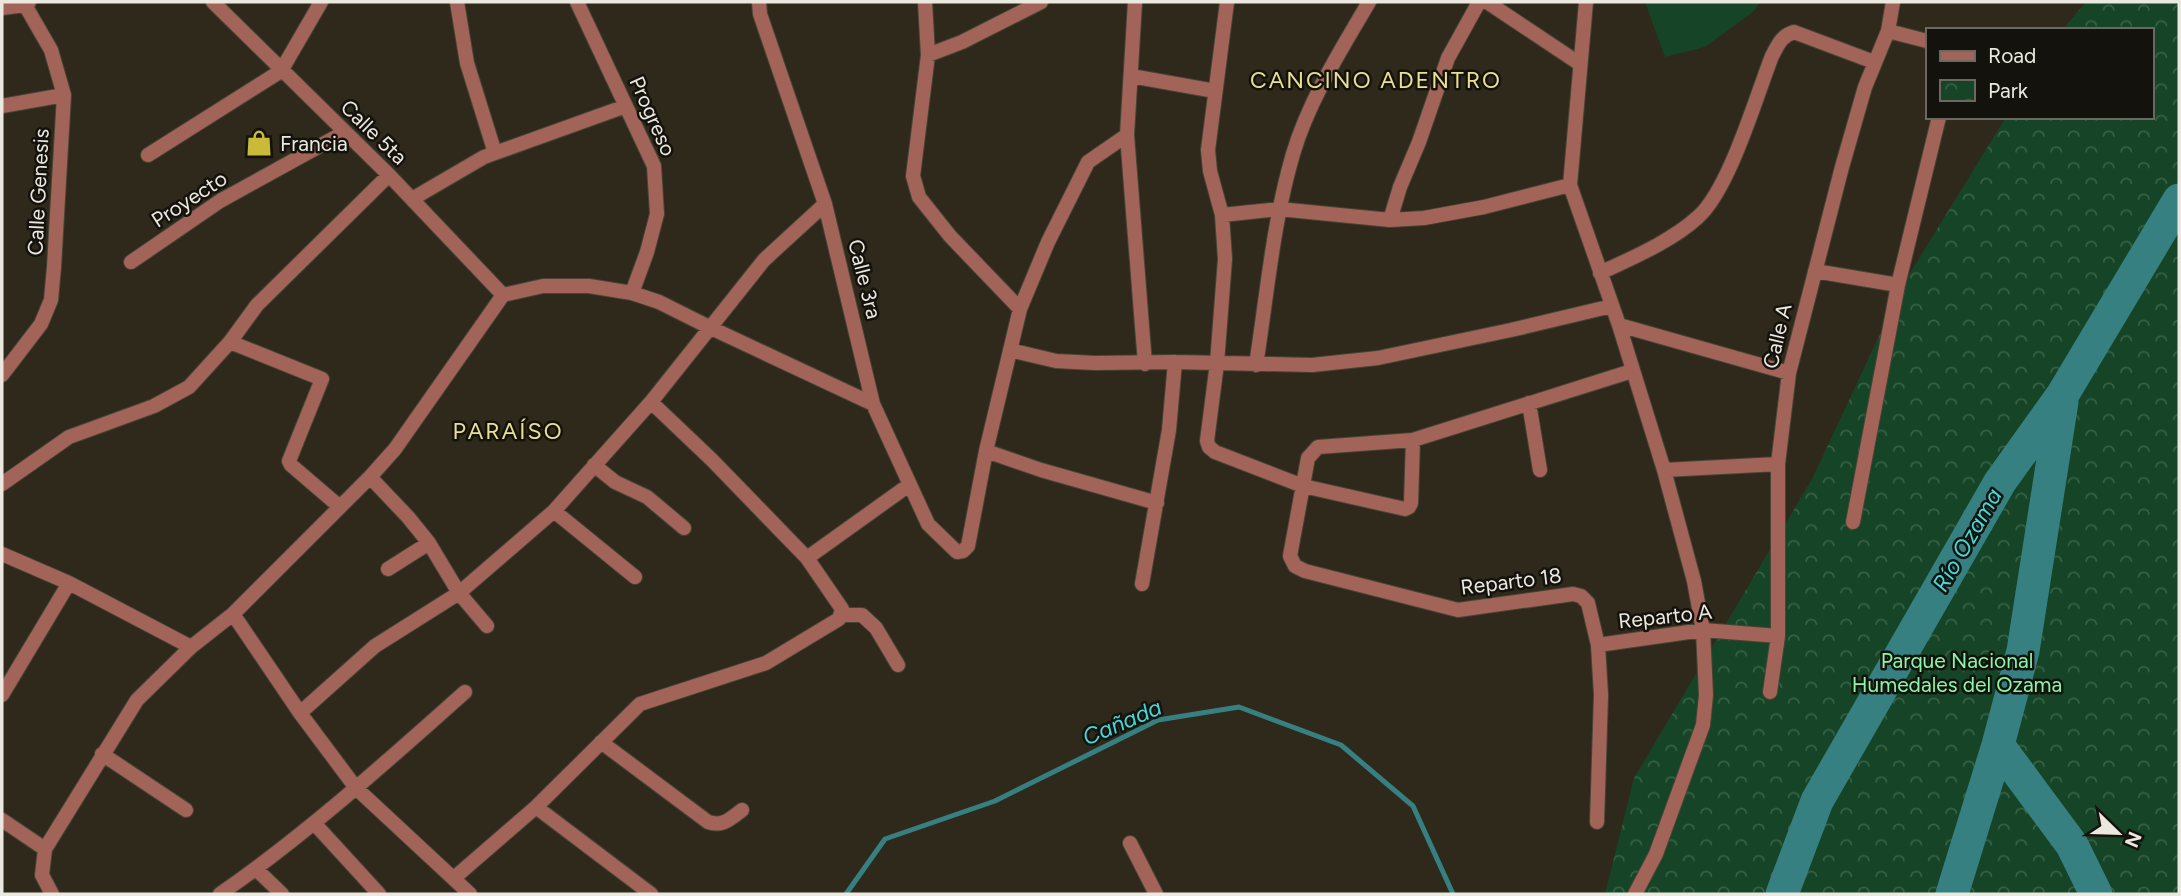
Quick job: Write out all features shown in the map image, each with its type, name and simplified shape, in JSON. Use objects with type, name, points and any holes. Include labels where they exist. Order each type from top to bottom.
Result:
[{"type":"street","name":"Calle 5ta","points":[[213,2],[389,175],[503,295]]},
{"type":"street","points":[[148,155],[281,71],[321,2]]},
{"type":"street","points":[[457,2],[467,63],[495,153]]},
{"type":"street","name":"Progreso","points":[[577,2],[654,166],[657,214],[632,293]]},
{"type":"street","name":"Calle 3ra","points":[[759,2],[760,14],[825,204],[873,404],[928,524],[957,552],[968,546],[986,451]]},
{"type":"street","points":[[925,2],[928,55],[913,176],[919,197],[950,236],[1020,309]]},
{"type":"street","points":[[928,55],[962,42],[1041,2]]},
{"type":"street","points":[[1135,2],[1127,135],[1145,363]]},
{"type":"street","points":[[1227,2],[1208,150],[1210,171],[1222,215],[1226,259],[1207,441],[1209,447],[1214,452],[1303,486],[1405,509],[1409,508],[1411,503],[1413,440]]},
{"type":"street","points":[[1256,365],[1279,209],[1293,153],[1311,107],[1369,2]]},
{"type":"street","points":[[1390,220],[1448,58],[1479,2]]},
{"type":"street","points":[[1487,2],[1580,64]]},
{"type":"street","points":[[1586,2],[1570,185],[1619,325],[1664,470],[1703,630],[1706,695],[1703,725],[1656,854],[1635,894]]},
{"type":"street","name":"Calle A","points":[[1770,692],[1778,636],[1778,464],[1789,373],[1842,167],[1874,62],[1888,31],[1893,2]]},
{"type":"street","points":[[2,8],[27,3]]},
{"type":"street","name":"Calle Genesis","points":[[2,375],[41,324],[51,300],[64,95],[51,50],[27,3]]},
{"type":"street","points":[[1888,31],[1926,41]]},
{"type":"street","points":[[1600,273],[1656,245],[1699,217],[1714,198],[1726,175],[1772,56],[1780,40],[1786,35],[1794,32],[1874,62]]},
{"type":"street","points":[[1131,76],[1215,91]]},
{"type":"street","points":[[2,106],[64,95]]},
{"type":"street","points":[[412,199],[484,157],[626,106]]},
{"type":"street","points":[[1853,522],[1898,285],[1938,119]]},
{"type":"street","name":"Proyecto","points":[[131,262],[220,201],[345,132]]},
{"type":"street","points":[[1127,135],[1088,162],[1048,242],[1020,309],[986,451],[1041,470],[1157,503]]},
{"type":"street","points":[[2,484],[69,438],[154,406],[190,387],[230,342],[257,305],[389,175]]},
{"type":"street","points":[[1222,215],[1279,209],[1390,220],[1424,218],[1484,207],[1570,185]]},
{"type":"street","points":[[300,713],[375,646],[459,593],[554,511],[652,402],[764,260],[825,204]]},
{"type":"street","points":[[1815,271],[1898,285]]},
{"type":"street","points":[[50,894],[42,875],[45,849],[137,700],[191,647],[233,614],[370,477],[395,449],[503,295],[542,286],[589,286],[632,293],[659,302],[873,404]]},
{"type":"street","points":[[1010,350],[1056,360],[1312,365],[1378,358],[1612,306]]},
{"type":"street","points":[[1619,325],[1789,373]]},
{"type":"street","points":[[230,342],[322,379],[289,461],[340,507]]},
{"type":"street","points":[[1142,584],[1169,430],[1175,362]]},
{"type":"street","points":[[1303,486],[1308,458],[1318,447],[1413,440],[1632,371]]},
{"type":"street","points":[[454,878],[536,807],[640,704],[766,663],[842,615],[842,610],[807,558],[652,402]]},
{"type":"street","points":[[1529,403],[1540,470]]},
{"type":"street","points":[[1664,470],[1778,464]]},
{"type":"street","points":[[594,465],[615,482],[647,497],[684,528]]},
{"type":"street","points":[[370,477],[429,543],[459,593],[487,626]]},
{"type":"street","points":[[807,558],[909,485]]},
{"type":"street","name":"Reparto 18","points":[[1303,486],[1290,556],[1295,566],[1305,571],[1458,610],[1573,594],[1581,596],[1588,603],[1598,645],[1601,695],[1597,822]]},
{"type":"street","points":[[554,511],[635,577]]},
{"type":"street","points":[[388,569],[429,543]]},
{"type":"street","points":[[2,554],[69,583],[191,647]]},
{"type":"street","points":[[2,695],[69,583]]},
{"type":"street","points":[[233,614],[300,713],[356,788],[470,894]]},
{"type":"street","points":[[842,615],[862,615],[876,628],[898,665]]},
{"type":"street","name":"Reparto A","points":[[1598,645],[1703,630],[1778,636]]},
{"type":"street","points":[[220,894],[257,869],[314,823],[465,692]]},
{"type":"street","points":[[601,742],[708,822],[717,825],[725,823],[742,810]]},
{"type":"street","points":[[102,754],[186,810]]},
{"type":"street","points":[[536,807],[651,894]]},
{"type":"street","points":[[2,820],[45,849]]},
{"type":"street","points":[[314,823],[379,894]]},
{"type":"street","points":[[1130,843],[1156,894]]},
{"type":"street","points":[[257,869],[282,894]]},
{"type":"green space","points":[[1645,2],[1760,2],[1754,11],[1705,47],[1665,57]]},
{"type":"green space","name":"Parque Nacional Humedales del Ozama","points":[[2086,2],[2179,2],[2179,894],[1605,894],[1634,778],[1812,479],[1904,283],[2005,119],[2153,119],[2153,28],[2064,28]]},
{"type":"waterway","name":"Río Ozama","points":[[1782,894],[1817,801],[2000,482],[2063,394],[2179,200]]},
{"type":"waterway","points":[[1952,894],[1998,745],[2023,651],[2062,402]]},
{"type":"waterway","name":"Cañada","points":[[846,894],[885,839],[995,801],[1158,720],[1239,707],[1341,745],[1413,806],[1453,894]]},
{"type":"waterway","points":[[1998,745],[2072,845],[2096,894]]},
{"type":"place","name":"Francia","points":[[259,143]]},
{"type":"district","name":"CANCINO ADENTRO","points":[[1376,80]]},
{"type":"district","name":"PARAÍSO","points":[[508,431]]}]
